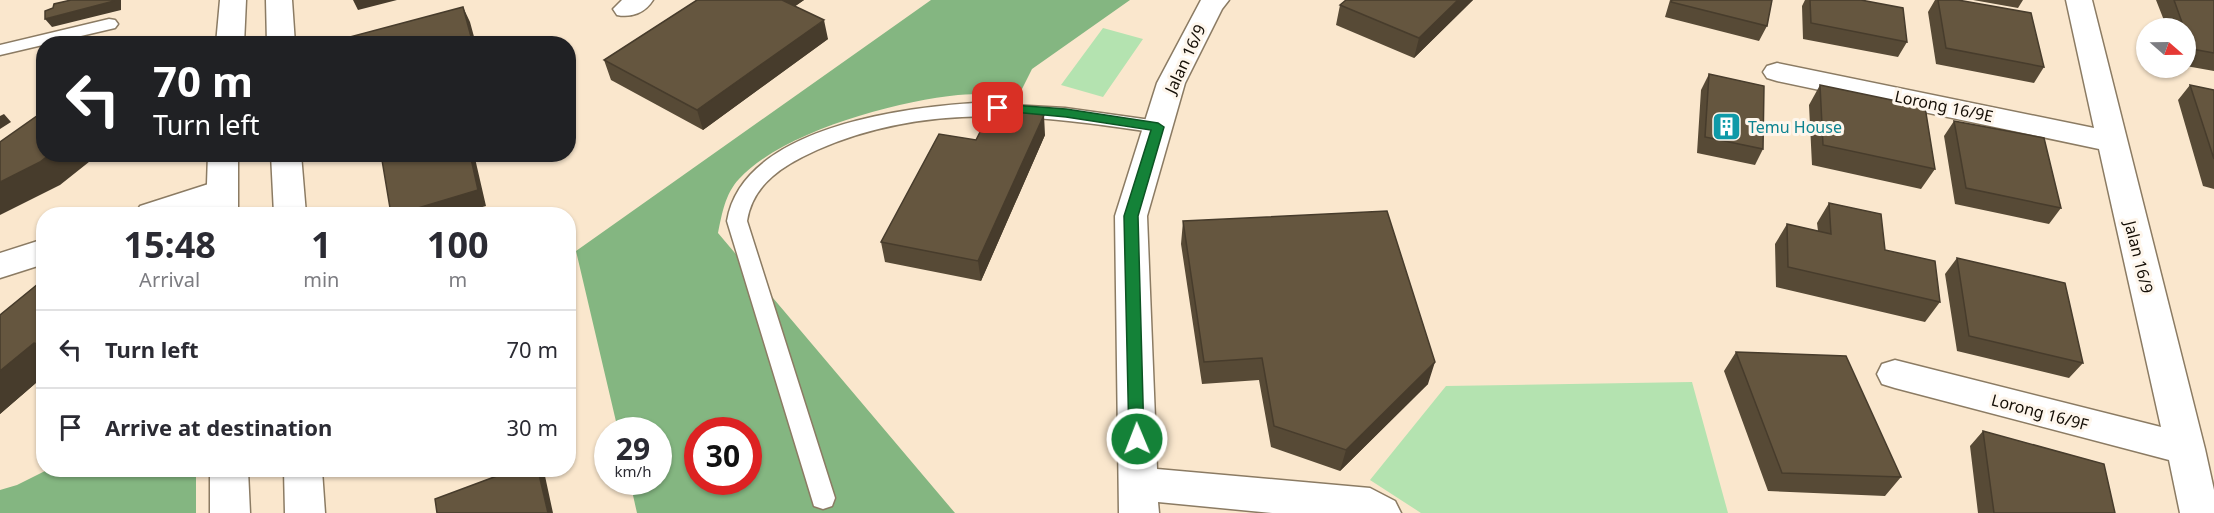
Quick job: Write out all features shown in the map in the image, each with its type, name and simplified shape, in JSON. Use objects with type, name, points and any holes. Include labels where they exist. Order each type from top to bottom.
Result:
[{"type":"street","points":[[231,36],[233,0]]},
{"type":"street","points":[[279,0],[281,36]]},
{"type":"street","name":"Jalan 16/9","points":[[1138,498],[1131,216],[1171,83],[1210,6],[1216,0]]},
{"type":"street","name":"Jalan 16/9","points":[[2079,0],[2200,513]]},
{"type":"street","name":"Lorong 16/9E","points":[[1777,72],[2111,141]]},
{"type":"street","points":[[196,207],[221,203],[223,162]]},
{"type":"street","points":[[287,162],[290,207]]},
{"type":"street","points":[[0,266],[36,254]]},
{"type":"street","name":"Lorong 16/9F","points":[[1895,374],[2186,450]]},
{"type":"street","points":[[229,477],[230,513]]},
{"type":"street","points":[[303,477],[305,513]]},
{"type":"street","points":[[1138,498],[1370,505],[1381,513]]},
{"type":"lane","points":[[59,36],[109,24]]},
{"type":"lane","points":[[0,50],[36,41]]},
{"type":"lane","points":[[823,498],[736,221],[738,205],[745,191],[784,158],[818,140],[914,113],[998,108],[1066,113],[1158,127]]},
{"type":"green space","points":[[931,0],[1130,0],[1032,69],[1018,97],[973,94],[933,98],[841,122],[811,133],[758,162],[734,185],[725,204],[718,233],[955,513],[637,513],[633,495],[672,495],[672,417],[615,417],[576,251]]},
{"type":"green space","points":[[1103,28],[1143,39],[1103,97],[1061,85]]},
{"type":"green space","points":[[1692,382],[1728,513],[1421,513],[1370,480],[1446,386]]},
{"type":"green space","points":[[36,476],[196,477],[196,513],[0,513],[0,490]]},
{"type":"building","points":[[71,0],[114,1],[45,19],[45,11],[53,8],[54,4]]},
{"type":"building","points":[[697,0],[782,0],[824,20],[697,110],[604,60]]},
{"type":"building","points":[[1346,0],[1458,0],[1419,38],[1340,5]]},
{"type":"building","points":[[1672,0],[1772,0],[1767,26],[1671,2]]},
{"type":"building","points":[[1810,0],[1861,0],[1903,8],[1907,42],[1811,23]]},
{"type":"building","points":[[1938,0],[1958,0],[2031,13],[2044,67],[1946,48]]},
{"type":"building","points":[[2174,0],[2214,0],[2214,53],[2196,50],[2196,18],[2180,18]]},
{"type":"building","points":[[463,7],[471,36],[354,36]]},
{"type":"building","name":"Temu House","points":[[1709,74],[1764,86],[1763,149],[1705,137]]},
{"type":"building","points":[[1820,85],[1925,107],[1935,169],[1823,145]]},
{"type":"building","points":[[2190,85],[2214,90],[2214,159]]},
{"type":"building","points":[[993,106],[1044,115],[978,261],[881,242],[939,134],[976,140]]},
{"type":"building","points":[[36,117],[36,162],[40,162],[0,182],[0,142]]},
{"type":"building","points":[[1954,121],[2044,138],[2061,208],[1966,188]]},
{"type":"building","points":[[382,162],[472,162],[478,190],[421,207],[390,207]]},
{"type":"building","points":[[1829,203],[1881,214],[1885,250],[1935,261],[1940,302],[1788,267],[1787,224],[1831,234]]},
{"type":"building","points":[[1387,211],[1435,362],[1346,450],[1274,426],[1262,358],[1204,362],[1183,221]]},
{"type":"building","points":[[1957,258],[2065,283],[2083,363],[1969,336]]},
{"type":"building","points":[[36,286],[36,344],[0,371],[0,315]]},
{"type":"building","points":[[1736,352],[1846,356],[1901,477],[1782,473]]},
{"type":"building","points":[[1983,431],[2104,464],[2115,513],[1994,513]]},
{"type":"building","points":[[494,477],[540,477],[548,513],[437,513],[435,499]]},
{"type":"place","name":"Temu House","points":[[1727,127]]},
{"type":"route","points":[[998,108],[1066,113],[1158,127],[1131,216],[1137,439]]}]
